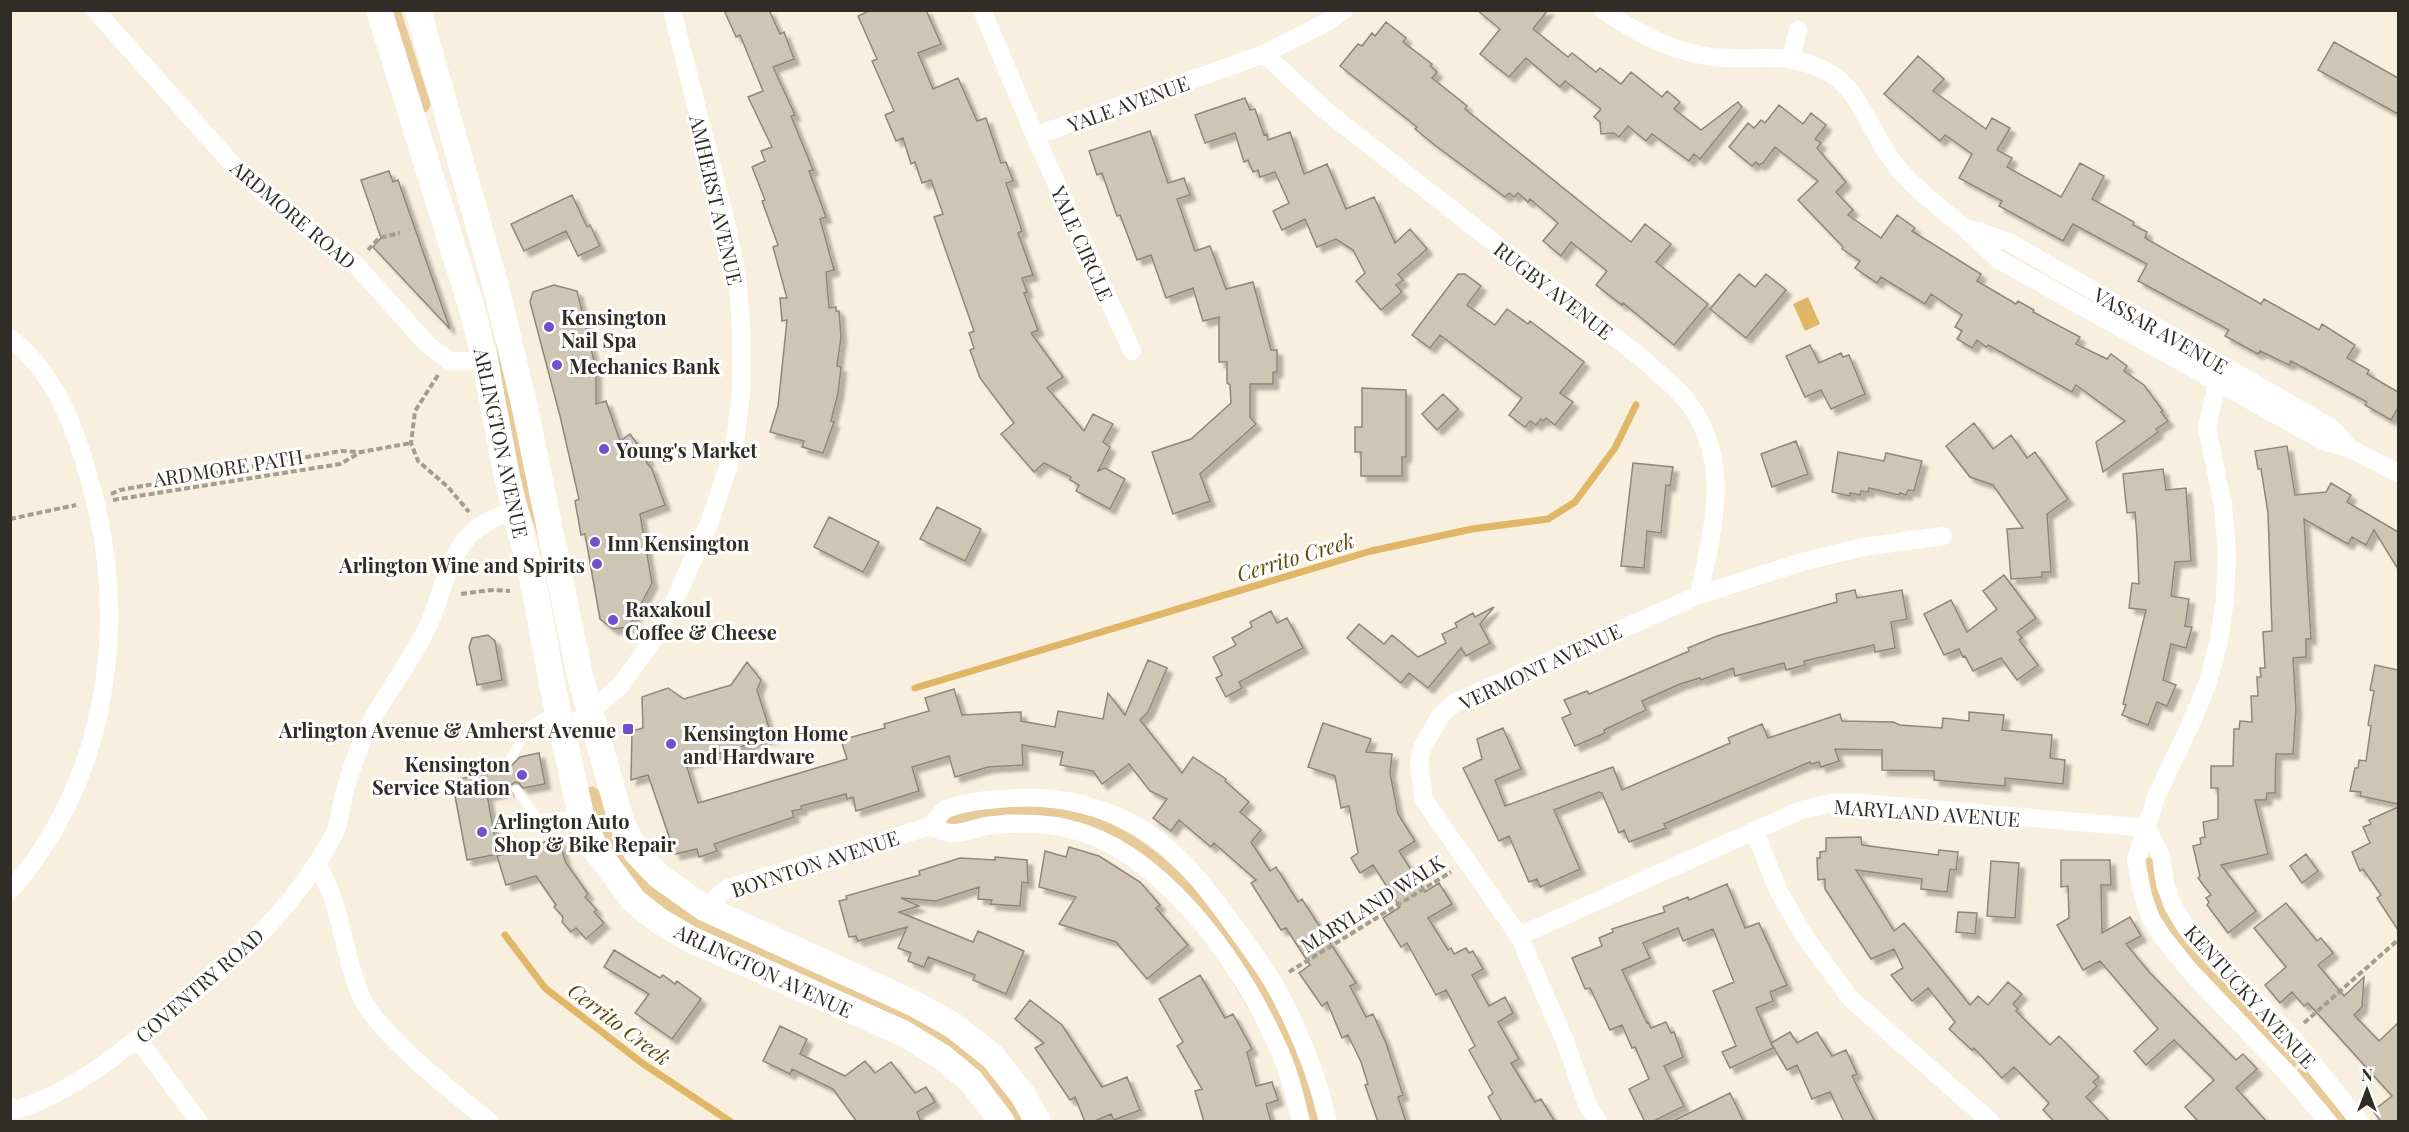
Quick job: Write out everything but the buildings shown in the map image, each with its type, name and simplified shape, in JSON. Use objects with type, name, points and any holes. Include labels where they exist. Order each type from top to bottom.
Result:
[{"type":"main road","name":"ARLINGTON AVENUE","points":[[379,10],[472,309],[484,357],[507,477],[535,591],[581,815],[596,850],[634,901],[658,920],[690,939],[903,1033],[942,1057],[971,1081],[1002,1122]]},
{"type":"main road","name":"ARLINGTON AVENUE","points":[[418,10],[497,291],[525,408],[572,639],[590,712],[622,824],[636,852],[658,876],[704,908],[915,1004],[954,1026],[993,1057],[1023,1095],[1038,1122]]},
{"type":"main road","points":[[422,151],[453,141]]},
{"type":"street","name":"ARDMORE ROAD","points":[[95,10],[234,166],[262,192],[356,264],[428,345],[450,361]]},
{"type":"street","name":"AMHERST AVENUE","points":[[560,721],[590,712],[626,680],[653,640],[672,606],[714,512],[734,450],[741,394],[738,284],[728,231],[672,10]]},
{"type":"street","points":[[982,10],[1035,136]]},
{"type":"street","name":"YALE AVENUE","points":[[1035,136],[1264,54],[1327,22],[1344,10]]},
{"type":"street","name":"VASSAR AVENUE","points":[[1602,10],[1622,24],[1674,48],[1722,58],[1791,58],[1828,71],[1850,89],[1886,153],[1919,191],[1964,227],[1999,260],[2217,384],[2323,441],[2349,448],[2398,472]]},
{"type":"street","points":[[1791,58],[1798,30]]},
{"type":"street","name":"RUGBY AVENUE","points":[[1264,54],[1326,111],[1644,360],[1686,400],[1707,435],[1715,464],[1716,494],[1713,520],[1699,595]]},
{"type":"street","name":"YALE CIRCLE","points":[[1035,136],[1132,351]]},
{"type":"street","name":"VASSAR AVENUE","points":[[1964,227],[2009,243],[2080,283],[2332,428],[2349,448]]},
{"type":"street","points":[[10,338],[42,369],[58,394],[72,423],[97,500],[105,547],[109,600],[108,651],[102,707],[91,747],[77,784],[47,843],[10,891]]},
{"type":"street","points":[[450,361],[469,361],[484,357]]},
{"type":"street","name":"KENTUCKY AVENUE","points":[[2217,384],[2207,427],[2223,506],[2227,551],[2225,600],[2219,640],[2208,682],[2156,797],[2136,860],[2143,896],[2151,919],[2162,936],[2190,971],[2289,1075],[2328,1122]]},
{"type":"street","name":"COVENTRY ROAD","points":[[16,1113],[69,1087],[138,1039],[243,953],[280,913],[318,863],[336,828],[346,787],[361,743],[380,706],[414,654],[428,625],[450,565],[467,538],[479,525],[516,511]]},
{"type":"street","name":"VERMONT AVENUE","points":[[1598,1122],[1587,1104],[1565,1041],[1519,936],[1424,800],[1419,765],[1422,748],[1441,715],[1456,702],[1699,595],[1812,559],[1863,547],[1943,536]]},
{"type":"street","name":"BOYNTON AVENUE","points":[[704,908],[728,888],[931,826],[945,810],[988,799],[1023,797],[1070,801],[1097,808],[1148,833],[1188,868],[1220,906],[1273,982],[1311,1066],[1322,1095],[1328,1122]]},
{"type":"street","name":"MARYLAND AVENUE","points":[[1519,936],[1798,811],[1830,803],[1862,803],[2147,828]]},
{"type":"street","name":"BOYNTON AVENUE","points":[[931,826],[951,834],[990,825],[1025,823],[1066,828],[1103,841],[1145,865],[1182,899],[1252,996],[1277,1045],[1301,1122]]},
{"type":"street","name":"KENTUCKY AVENUE","points":[[2147,828],[2161,856],[2165,884],[2173,906],[2187,929],[2290,1035],[2360,1122]]},
{"type":"street","points":[[1755,832],[1778,890],[1805,937],[1851,999],[1991,1122]]},
{"type":"street","points":[[318,863],[335,903],[348,961],[360,996],[378,1023],[445,1085],[490,1122]]},
{"type":"street","points":[[138,1039],[199,1122]]},
{"type":"lane","points":[[511,758],[529,726],[560,721]]},
{"type":"lane","points":[[516,789],[538,819],[581,815]]},
{"type":"path","points":[[356,264],[379,238],[400,233]]},
{"type":"path","points":[[450,361],[415,411],[411,442],[418,462],[448,487],[479,525]]},
{"type":"path","name":"ARDMORE PATH","points":[[10,519],[97,500],[120,490],[341,451],[361,452],[411,442]]},
{"type":"path","name":"ARDMORE PATH","points":[[97,500],[120,500],[340,464],[361,452]]},
{"type":"path","points":[[438,598],[491,590],[535,591]]},
{"type":"path","name":"MARYLAND WALK","points":[[1292,970],[1468,861]]},
{"type":"path","points":[[2290,1035],[2398,940]]},
{"type":"shaded area","points":[[389,11],[401,11],[431,105],[427,112],[424,112]]},
{"type":"shaded area","points":[[1808,297],[1820,324],[1805,331],[1793,304]]},
{"type":"shaded area","points":[[494,331],[500,352],[539,540],[516,471]]},
{"type":"shaded area","points":[[593,786],[600,791],[625,851],[936,1025],[987,1065],[1029,1121],[1009,1121],[974,1077],[647,905],[595,836],[587,788]]},
{"type":"shaded area","points":[[1034,804],[1081,813],[1109,823],[1142,842],[1173,867],[1202,896],[1229,929],[1273,1001],[1306,1073],[1319,1121],[1309,1121],[1305,1107],[1178,887],[1041,816],[1007,814],[953,825],[945,822],[947,816],[983,808]]},
{"type":"shaded area","points":[[2149,857],[2154,860],[2162,893],[2179,933],[2300,1062],[2294,1068],[2171,938],[2152,902],[2145,860]]},
{"type":"shaded area","points":[[2303,1065],[2351,1121],[2339,1121],[2296,1071]]},
{"type":"waterway","name":"Cerrito Creek","points":[[915,688],[1371,551],[1472,529],[1548,519],[1575,502],[1615,448],[1636,405]]},
{"type":"waterway","name":"Cerrito Creek","points":[[505,935],[545,988],[642,1063],[731,1122]]},
{"type":"place","name":"Kensington Nail Spa","points":[[549,327]]},
{"type":"place","name":"Mechanics Bank","points":[[557,365]]},
{"type":"place","name":"Young's Market","points":[[604,449]]},
{"type":"place","name":"Inn Kensington","points":[[595,542]]},
{"type":"place","name":"Arlington Wine and Spirits","points":[[597,564]]},
{"type":"place","name":"Raxakoul Coffee & Cheese","points":[[613,620]]},
{"type":"place","name":"Arlington Avenue & Amherst Avenue","points":[[628,729]]},
{"type":"place","name":"Kensington Home and Hardware","points":[[671,744]]},
{"type":"place","name":"Kensington Service Station","points":[[522,775]]},
{"type":"place","name":"Arlington Auto Shop & Bike Repair","points":[[482,832]]}]
